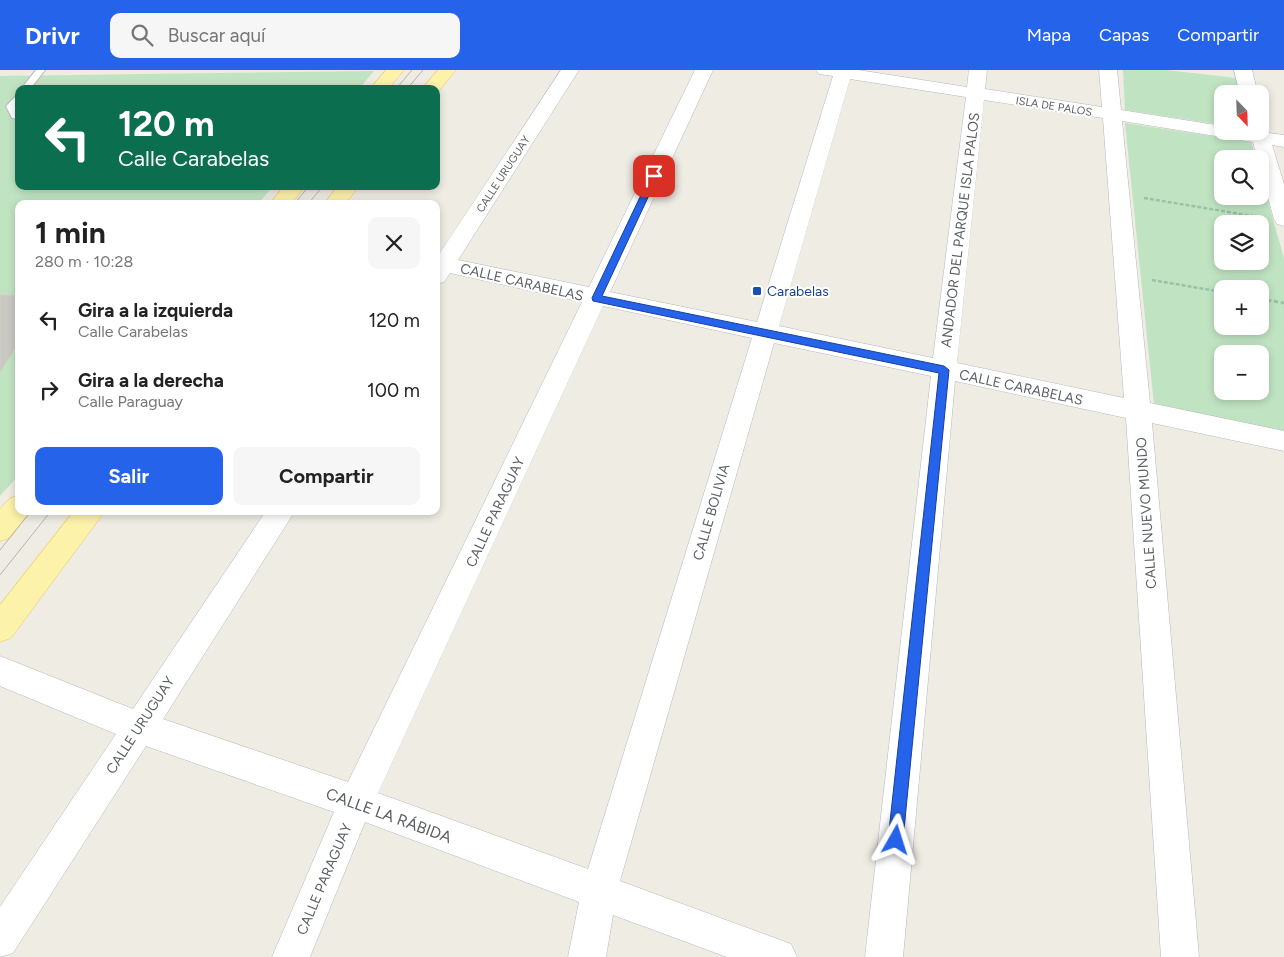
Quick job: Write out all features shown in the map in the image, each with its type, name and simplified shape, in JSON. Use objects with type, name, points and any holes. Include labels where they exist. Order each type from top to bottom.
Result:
[{"type":"main road","points":[[382,85],[395,70]]},
{"type":"main road","points":[[434,85],[447,70]]},
{"type":"main road","points":[[283,200],[292,190]]},
{"type":"main road","points":[[337,200],[346,190]]},
{"type":"main road","points":[[0,529],[15,512]]},
{"type":"main road","points":[[0,628],[88,515]]},
{"type":"street","name":"CALLE URUGUAY","points":[[440,266],[570,70]]},
{"type":"street","name":"CALLE PARAGUAY","points":[[291,957],[356,802],[704,70]]},
{"type":"street","name":"CALLE NUEVO MUNDO","points":[[1108,70],[1138,412],[1180,957]]},
{"type":"street","points":[[1243,70],[1247,85]]},
{"type":"street","name":"ISLA DE PALOS","points":[[837,71],[977,82],[1112,115],[1214,128]]},
{"type":"street","name":"CALLE BOLIVIA","points":[[587,957],[599,891],[764,333],[837,71]]},
{"type":"street","name":"ANDADOR DEL PARQUE ISLA PALOS","points":[[884,957],[944,370],[977,82]]},
{"type":"street","name":"ISLA DE PALOS","points":[[1269,137],[1284,141]]},
{"type":"street","points":[[1261,140],[1274,218]]},
{"type":"street","name":"CALLE CARABELAS","points":[[440,268],[597,298],[1284,441]]},
{"type":"street","name":"CALLE URUGUAY","points":[[0,940],[278,515]]},
{"type":"street","name":"CALLE LA RÁBIDA","points":[[0,671],[138,727],[356,802],[778,957]]},
{"type":"lane","points":[[28,85],[41,70]]},
{"type":"lane","points":[[15,100],[10,106],[15,116]]},
{"type":"path","points":[[1119,194],[1274,218]]},
{"type":"path","points":[[1126,275],[1214,291]]},
{"type":"path","points":[[1269,301],[1284,304]]},
{"type":"green space","points":[[1123,70],[1167,70],[1236,78],[1238,85],[1214,85],[1214,124],[1125,110]]},
{"type":"green space","points":[[374,71],[362,85],[15,85],[15,190],[270,190],[261,200],[15,200],[15,479],[0,496],[0,76]]},
{"type":"green space","points":[[1125,123],[1214,136],[1214,140],[1251,142],[1253,150],[1214,150],[1214,205],[1269,205],[1284,258],[1284,431],[1154,405]]},
{"type":"building","points":[[0,295],[15,295],[15,348],[0,372]]},
{"type":"tram line","points":[[399,85],[412,70]]},
{"type":"tram line","points":[[410,85],[423,70]]},
{"type":"tram line","points":[[297,200],[306,190]]},
{"type":"tram line","points":[[311,200],[320,190]]},
{"type":"tram line","points":[[0,550],[28,515]]},
{"type":"tram line","points":[[0,575],[48,515]]},
{"type":"place","name":"Carabelas","points":[[757,291]]},
{"type":"route","points":[[654,176],[597,298],[944,370],[896,840]]}]
